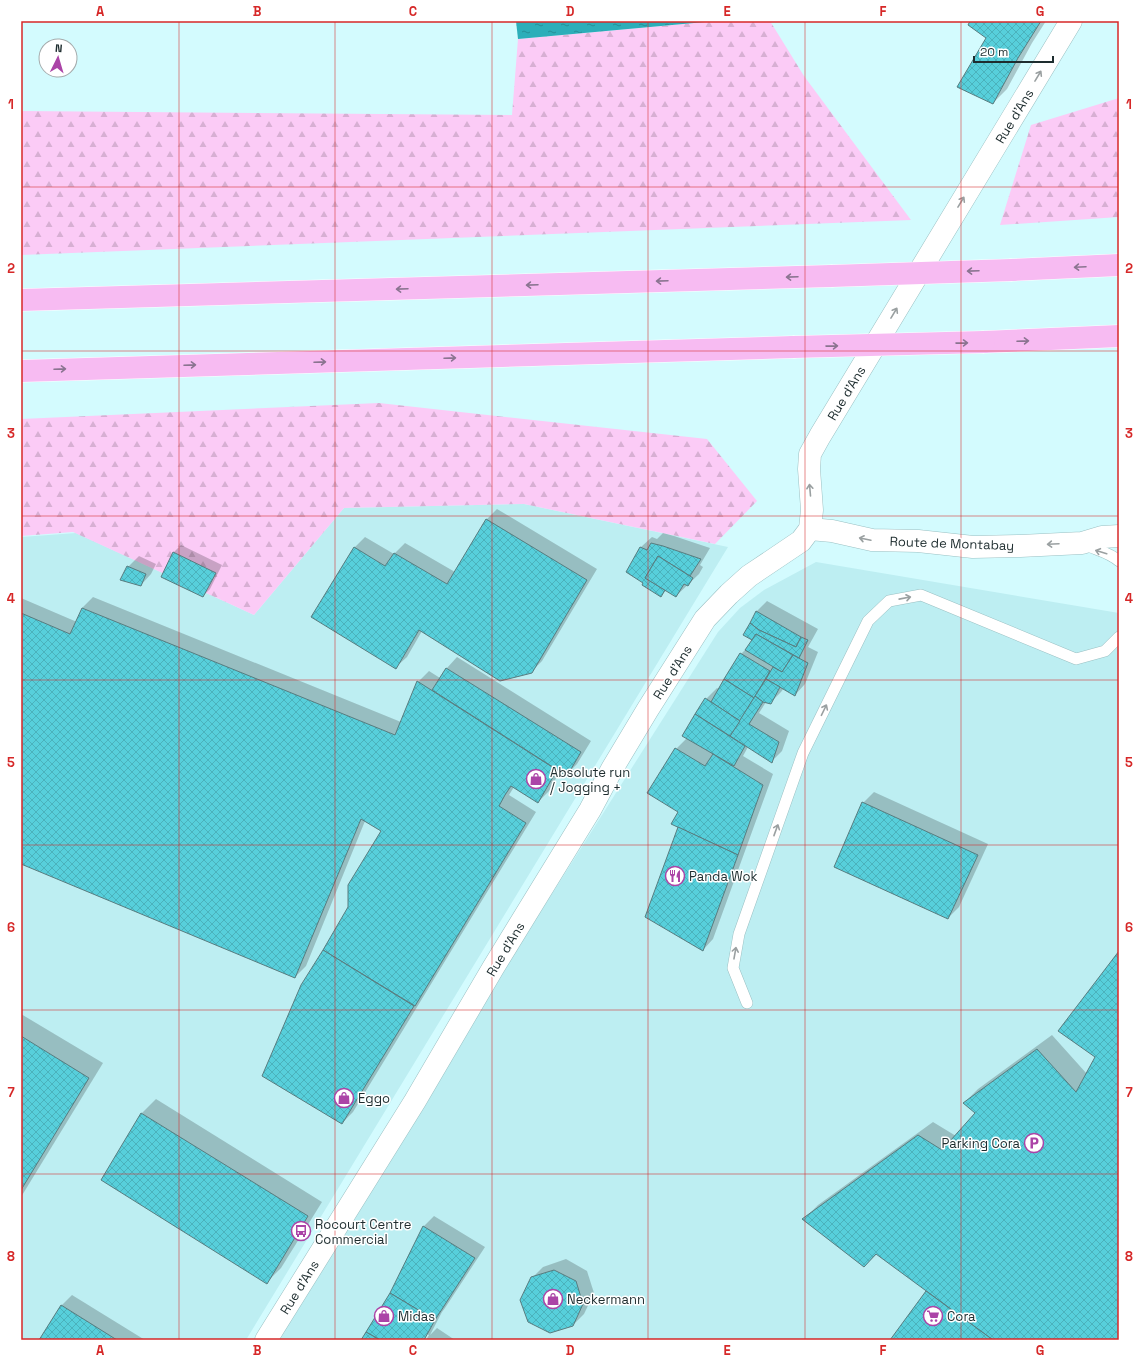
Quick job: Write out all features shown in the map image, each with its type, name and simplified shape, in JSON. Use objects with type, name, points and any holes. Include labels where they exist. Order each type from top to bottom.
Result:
[{"type":"highway","points":[[21,300],[831,276],[1119,265]]},
{"type":"highway","points":[[21,371],[984,342],[1119,336]]},
{"type":"main road","name":"Rue d'Ans","points":[[266,1340],[415,1101],[493,968],[590,810],[612,769],[648,709],[705,619],[749,576],[801,542],[810,529],[812,510],[809,469],[810,454],[1071,21]]},
{"type":"main road","name":"Route de Montabay","points":[[810,529],[832,531],[872,540],[918,541],[973,547],[1082,543],[1102,537],[1119,536]]},
{"type":"lane","points":[[1082,543],[1094,550],[1106,552],[1119,561]]},
{"type":"lane","points":[[747,1003],[733,968],[739,934],[803,753],[868,621],[889,601],[921,595],[1076,659],[1105,651],[1119,637]]},
{"type":"shaded area","points":[[524,504],[728,547],[246,1340],[21,1340],[21,537],[76,533],[254,615],[344,508]]},
{"type":"shaded area","points":[[816,562],[1119,613],[1119,1340],[269,1340],[718,632],[740,608],[764,590]]},
{"type":"green space","points":[[716,21],[770,21],[804,76],[911,220],[21,255],[21,111],[512,115],[518,39]]},
{"type":"green space","points":[[1119,98],[1119,217],[1000,225],[1031,125]]},
{"type":"green space","points":[[379,403],[707,439],[757,501],[715,544],[524,504],[344,508],[254,615],[73,532],[21,536],[21,419]]},
{"type":"water","points":[[516,21],[716,21],[518,39]]},
{"type":"building","points":[[970,21],[1041,21],[1018,58],[993,104],[957,87],[986,38],[968,25]]},
{"type":"building","points":[[486,519],[587,580],[532,673],[500,681],[419,630],[396,669],[311,617],[354,547],[385,566],[394,553],[447,584]]},
{"type":"building","points":[[651,543],[701,559],[690,576],[658,556],[645,578],[665,590],[661,597],[642,585],[643,583],[626,572],[640,547],[647,550]]},
{"type":"building","points":[[173,552],[216,573],[203,597],[161,577]]},
{"type":"building","points":[[658,556],[693,578],[688,586],[684,584],[676,597],[645,578]]},
{"type":"building","points":[[127,566],[146,574],[141,586],[120,580]]},
{"type":"building","points":[[82,608],[395,735],[417,681],[557,770],[538,803],[511,786],[505,795],[499,806],[526,823],[415,1006],[323,950],[348,907],[348,885],[381,831],[361,819],[295,978],[21,864],[21,613],[70,634]]},
{"type":"building","points":[[756,611],[801,637],[796,647],[759,630],[750,623]]},
{"type":"building","points":[[750,623],[759,630],[796,647],[801,637],[808,640],[799,658],[756,634],[752,640],[743,635]]},
{"type":"building","points":[[756,634],[793,655],[782,672],[745,650]]},
{"type":"building","points":[[740,653],[770,671],[754,698],[724,679]]},
{"type":"building","points":[[793,655],[808,663],[795,696],[766,679],[773,667],[782,672]]},
{"type":"building","points":[[446,668],[581,752],[567,776],[432,690]]},
{"type":"building","points":[[724,679],[754,698],[740,721],[711,702]]},
{"type":"building","points":[[766,679],[780,687],[771,704],[763,702],[755,696]]},
{"type":"building","points":[[755,696],[763,702],[749,724],[779,742],[772,763],[730,736]]},
{"type":"building","points":[[705,698],[740,721],[730,736],[695,714]]},
{"type":"building","points":[[695,714],[745,746],[734,766],[682,736]]},
{"type":"building","points":[[675,748],[705,766],[713,754],[763,785],[738,855],[671,824],[678,812],[647,793]]},
{"type":"building","points":[[862,802],[978,855],[948,919],[834,867]]},
{"type":"building","points":[[678,827],[738,855],[703,951],[645,917]]},
{"type":"building","points":[[323,950],[414,1006],[342,1124],[262,1076],[301,985]]},
{"type":"building","name":"Parking Cora","points":[[1119,951],[1119,1340],[993,1340],[876,1254],[864,1267],[802,1219],[918,1135],[942,1150],[975,1113],[963,1103],[1037,1049],[1076,1092],[1095,1057],[1058,1031]]},
{"type":"building","points":[[21,1036],[89,1078],[21,1190]]},
{"type":"building","points":[[141,1113],[308,1216],[267,1284],[101,1180]]},
{"type":"building","points":[[423,1226],[475,1258],[435,1320],[390,1293]]},
{"type":"building","points":[[554,1270],[576,1281],[583,1304],[573,1326],[550,1333],[528,1322],[520,1300],[531,1277]]},
{"type":"building","name":"Cora","points":[[926,1291],[993,1340],[890,1340]]},
{"type":"building","points":[[390,1293],[435,1320],[424,1340],[380,1340],[366,1332]]},
{"type":"building","points":[[61,1305],[117,1340],[39,1340]]},
{"type":"building","points":[[366,1332],[380,1340],[361,1340]]},
{"type":"place","name":"Absolute run / Jogging +","points":[[536,779]]},
{"type":"place","name":"Panda Wok","points":[[675,876]]},
{"type":"place","name":"Eggo","points":[[344,1098]]},
{"type":"place","name":"Parking Cora","points":[[1034,1143]]},
{"type":"place","name":"Rocourt Centre Commercial","points":[[301,1231]]},
{"type":"place","name":"Neckermann","points":[[553,1299]]},
{"type":"place","name":"Midas","points":[[384,1316]]},
{"type":"place","name":"Cora","points":[[933,1316]]}]
